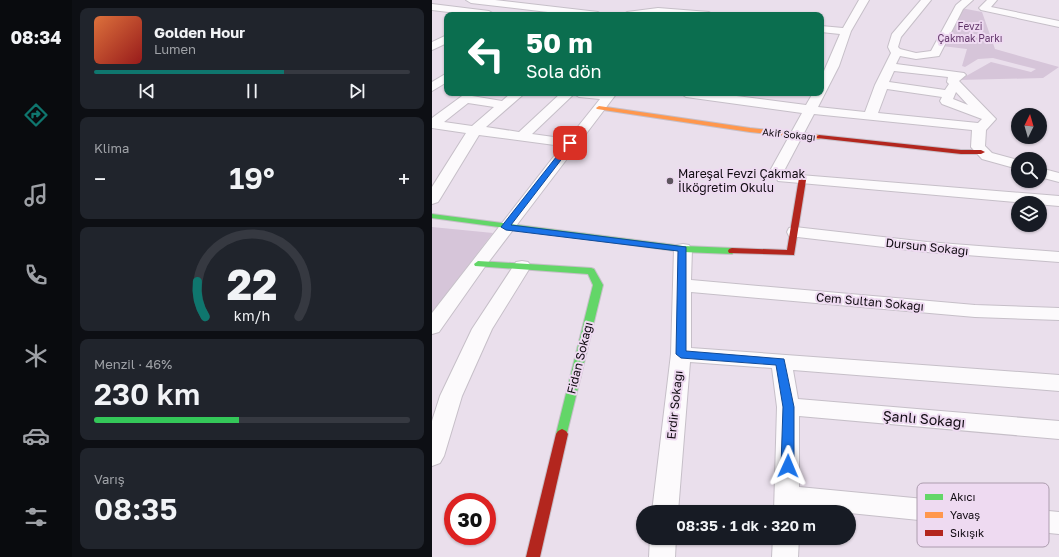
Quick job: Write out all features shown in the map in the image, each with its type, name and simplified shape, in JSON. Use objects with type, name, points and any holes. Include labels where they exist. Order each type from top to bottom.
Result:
[{"type":"street","points":[[471,0],[502,2],[576,12]]},
{"type":"street","points":[[824,83],[833,66],[846,32],[864,0]]},
{"type":"street","points":[[926,0],[896,36],[893,47],[896,52],[916,56],[935,54],[959,7],[966,2],[984,8],[1059,24]]},
{"type":"street","points":[[984,8],[992,0]]},
{"type":"street","points":[[432,7],[476,12]]},
{"type":"street","points":[[642,12],[662,12]]},
{"type":"street","points":[[824,29],[846,32]]},
{"type":"street","points":[[432,47],[444,35]]},
{"type":"street","points":[[870,116],[896,52]]},
{"type":"street","points":[[889,67],[960,75],[953,79],[951,89]]},
{"type":"street","points":[[432,86],[444,79]]},
{"type":"street","points":[[882,85],[951,89],[984,122]]},
{"type":"street","points":[[432,199],[475,130],[516,96]]},
{"type":"street","points":[[522,136],[565,96]]},
{"type":"street","points":[[432,326],[570,143],[606,99],[592,96]]},
{"type":"street","points":[[707,96],[810,110],[870,116],[984,122]]},
{"type":"street","points":[[770,105],[774,96]]},
{"type":"street","points":[[817,96],[778,169],[783,178],[1059,201]]},
{"type":"street","points":[[432,124],[466,99],[505,105]]},
{"type":"street","name":"Akif Sokağı","points":[[606,99],[678,121],[961,152],[981,152]]},
{"type":"street","points":[[984,122],[978,139],[978,147],[981,152],[987,156],[1011,163]]},
{"type":"street","points":[[432,124],[570,143]]},
{"type":"street","points":[[1047,174],[1059,178]]},
{"type":"street","points":[[432,216],[506,227],[682,249],[791,254],[802,180]]},
{"type":"street","name":"Dursun Sokağı","points":[[795,232],[909,246],[1059,257]]},
{"type":"street","name":"Erdir Sokağı","points":[[666,505],[681,354],[682,249]]},
{"type":"street","name":"Fidan Sokağı","points":[[478,264],[591,271],[598,286],[533,557]]},
{"type":"street","points":[[432,456],[451,396],[482,329],[522,266]]},
{"type":"street","name":"Cem Sultan Sokağı","points":[[682,286],[975,311],[1059,314]]},
{"type":"street","points":[[681,354],[1059,383]]},
{"type":"street","points":[[781,361],[788,407],[787,504],[917,513]]},
{"type":"street","name":"Şanlı Sokağı","points":[[788,407],[1059,430]]},
{"type":"street","points":[[1049,522],[1059,523]]},
{"type":"street","points":[[662,557],[663,545]]},
{"type":"street","points":[[785,557],[786,545]]},
{"type":"green space","name":"Fevzi Çakmak Parkı","points":[[961,8],[982,12],[995,49],[1059,67],[1043,78],[959,80],[991,62],[1031,72],[1036,69],[993,58],[978,59],[965,67],[962,66],[967,49],[942,46]]},
{"type":"green space","points":[[432,227],[493,233],[432,312]]},
{"type":"traffic: fast","points":[[432,216],[683,249],[732,251]]},
{"type":"traffic: fast","points":[[478,264],[591,271],[598,285],[562,434]]},
{"type":"traffic: slow","points":[[599,108],[750,130],[819,137]]},
{"type":"traffic: jam","points":[[819,137],[961,152],[981,152]]},
{"type":"traffic: jam","points":[[732,251],[791,253],[802,180]]},
{"type":"traffic: jam","points":[[533,557],[562,434]]},
{"type":"place","name":"Mareşal Fevzi Çakmak İlköğretim Okulu","points":[[670,181]]},
{"type":"route","points":[[570,143],[506,227],[682,249],[681,354],[781,361],[788,407],[788,466]]}]
